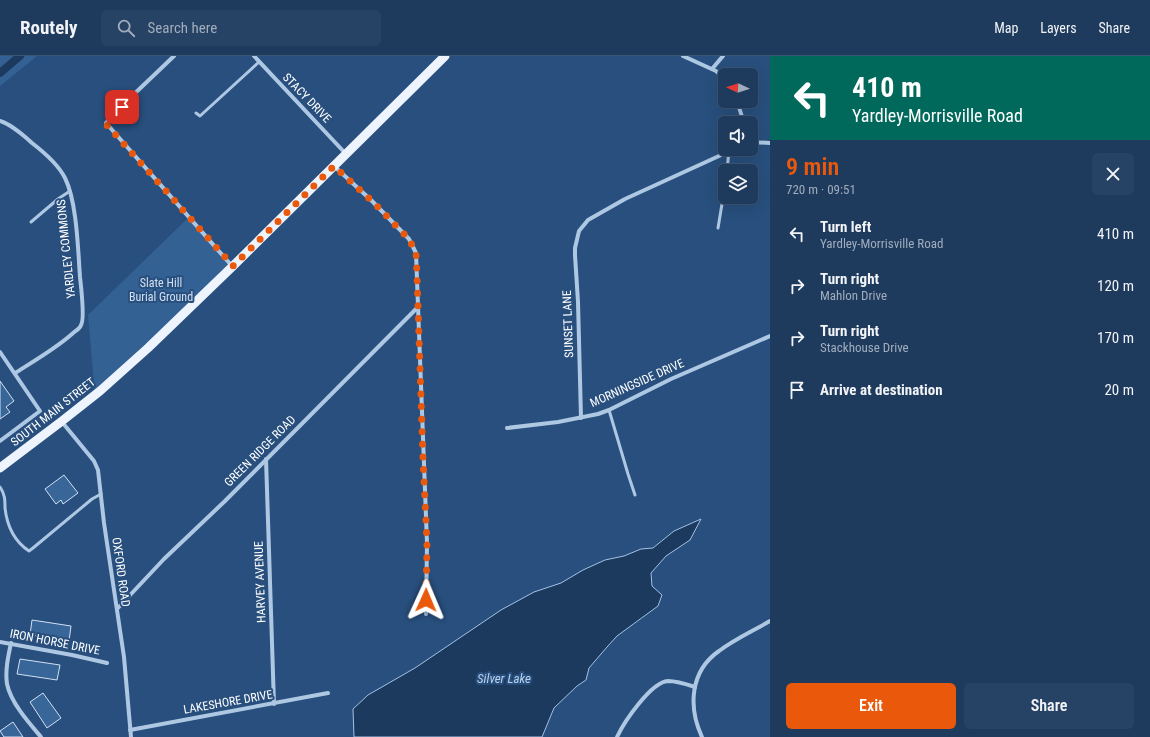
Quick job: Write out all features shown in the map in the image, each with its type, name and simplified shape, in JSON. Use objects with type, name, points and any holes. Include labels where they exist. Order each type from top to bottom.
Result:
[{"type":"main road","name":"SOUTH MAIN STREET","points":[[0,468],[100,391],[120,373],[233,266],[445,56]]},
{"type":"street","points":[[174,56],[130,98],[106,124],[233,266]]},
{"type":"street","name":"STACY DRIVE","points":[[254,56],[346,154]]},
{"type":"street","points":[[683,56],[712,69],[718,74]]},
{"type":"street","points":[[712,69],[723,56]]},
{"type":"street","name":"YARDLEY COMMONS","points":[[0,121],[8,124],[48,156],[65,178],[70,191],[82,297],[83,320],[81,325],[68,337],[15,373]]},
{"type":"street","points":[[758,142],[770,143]]},
{"type":"street","name":"SUNSET LANE","points":[[581,418],[575,255],[579,231],[588,220],[625,199],[718,156]]},
{"type":"street","points":[[334,166],[372,201],[409,239],[413,246],[416,260],[427,543],[426,614]]},
{"type":"street","name":"GREEN RIDGE ROAD","points":[[117,609],[164,559],[418,307]]},
{"type":"street","name":"MORNINGSIDE DRIVE","points":[[507,428],[539,425],[581,418],[609,410],[671,379],[770,336]]},
{"type":"street","points":[[0,352],[40,410],[0,441]]},
{"type":"street","name":"OXFORD ROAD","points":[[62,421],[94,461],[98,470],[124,657],[131,737]]},
{"type":"street","name":"HARVEY AVENUE","points":[[266,459],[274,704]]},
{"type":"street","points":[[702,737],[695,722],[693,709],[693,697],[700,673],[719,650],[770,621]]},
{"type":"street","name":"IRON HORSE DRIVE","points":[[0,642],[72,654],[106,663]]},
{"type":"street","points":[[11,644],[6,676],[9,689],[21,711],[41,737]]},
{"type":"street","points":[[617,737],[630,715],[641,701],[661,682],[678,682],[695,687]]},
{"type":"street","name":"LAKESHORE DRIVE","points":[[130,730],[328,693]]},
{"type":"lane","points":[[196,113],[200,116],[211,108],[259,62]]},
{"type":"lane","points":[[31,222],[58,199],[70,191]]},
{"type":"lane","points":[[718,228],[722,204]]},
{"type":"lane","points":[[609,410],[635,495]]},
{"type":"lane","points":[[0,487],[4,492],[7,519],[12,532],[20,545],[29,551],[92,499],[101,494]]},
{"type":"green space","points":[[0,56],[37,56],[0,86]]},
{"type":"green space","name":"Slate Hill Burial Ground","points":[[189,217],[233,266],[95,395],[88,315]]},
{"type":"water","name":"Silver Lake","points":[[701,519],[690,540],[666,556],[651,573],[652,586],[662,595],[658,606],[617,636],[607,647],[589,668],[586,680],[577,686],[554,708],[542,737],[354,737],[353,709],[368,695],[415,668],[501,610],[534,592],[561,583],[583,570],[605,560],[624,556],[641,549],[653,548],[674,531]]},
{"type":"building","points":[[0,381],[14,401],[6,407],[10,412],[0,419]]},
{"type":"building","points":[[64,475],[78,493],[63,504],[61,500],[56,504],[45,489]]},
{"type":"building","points":[[32,620],[71,626],[69,641],[30,635]]},
{"type":"building","points":[[20,659],[60,665],[57,680],[17,674]]},
{"type":"building","points":[[43,693],[61,718],[47,728],[30,702]]},
{"type":"building","points":[[13,722],[23,737],[4,737],[0,731]]},
{"type":"waterway","points":[[0,73],[20,56]]},
{"type":"route","points":[[122,107],[106,124],[233,266],[334,166],[372,201],[409,239],[416,253],[427,543],[426,600]]}]
